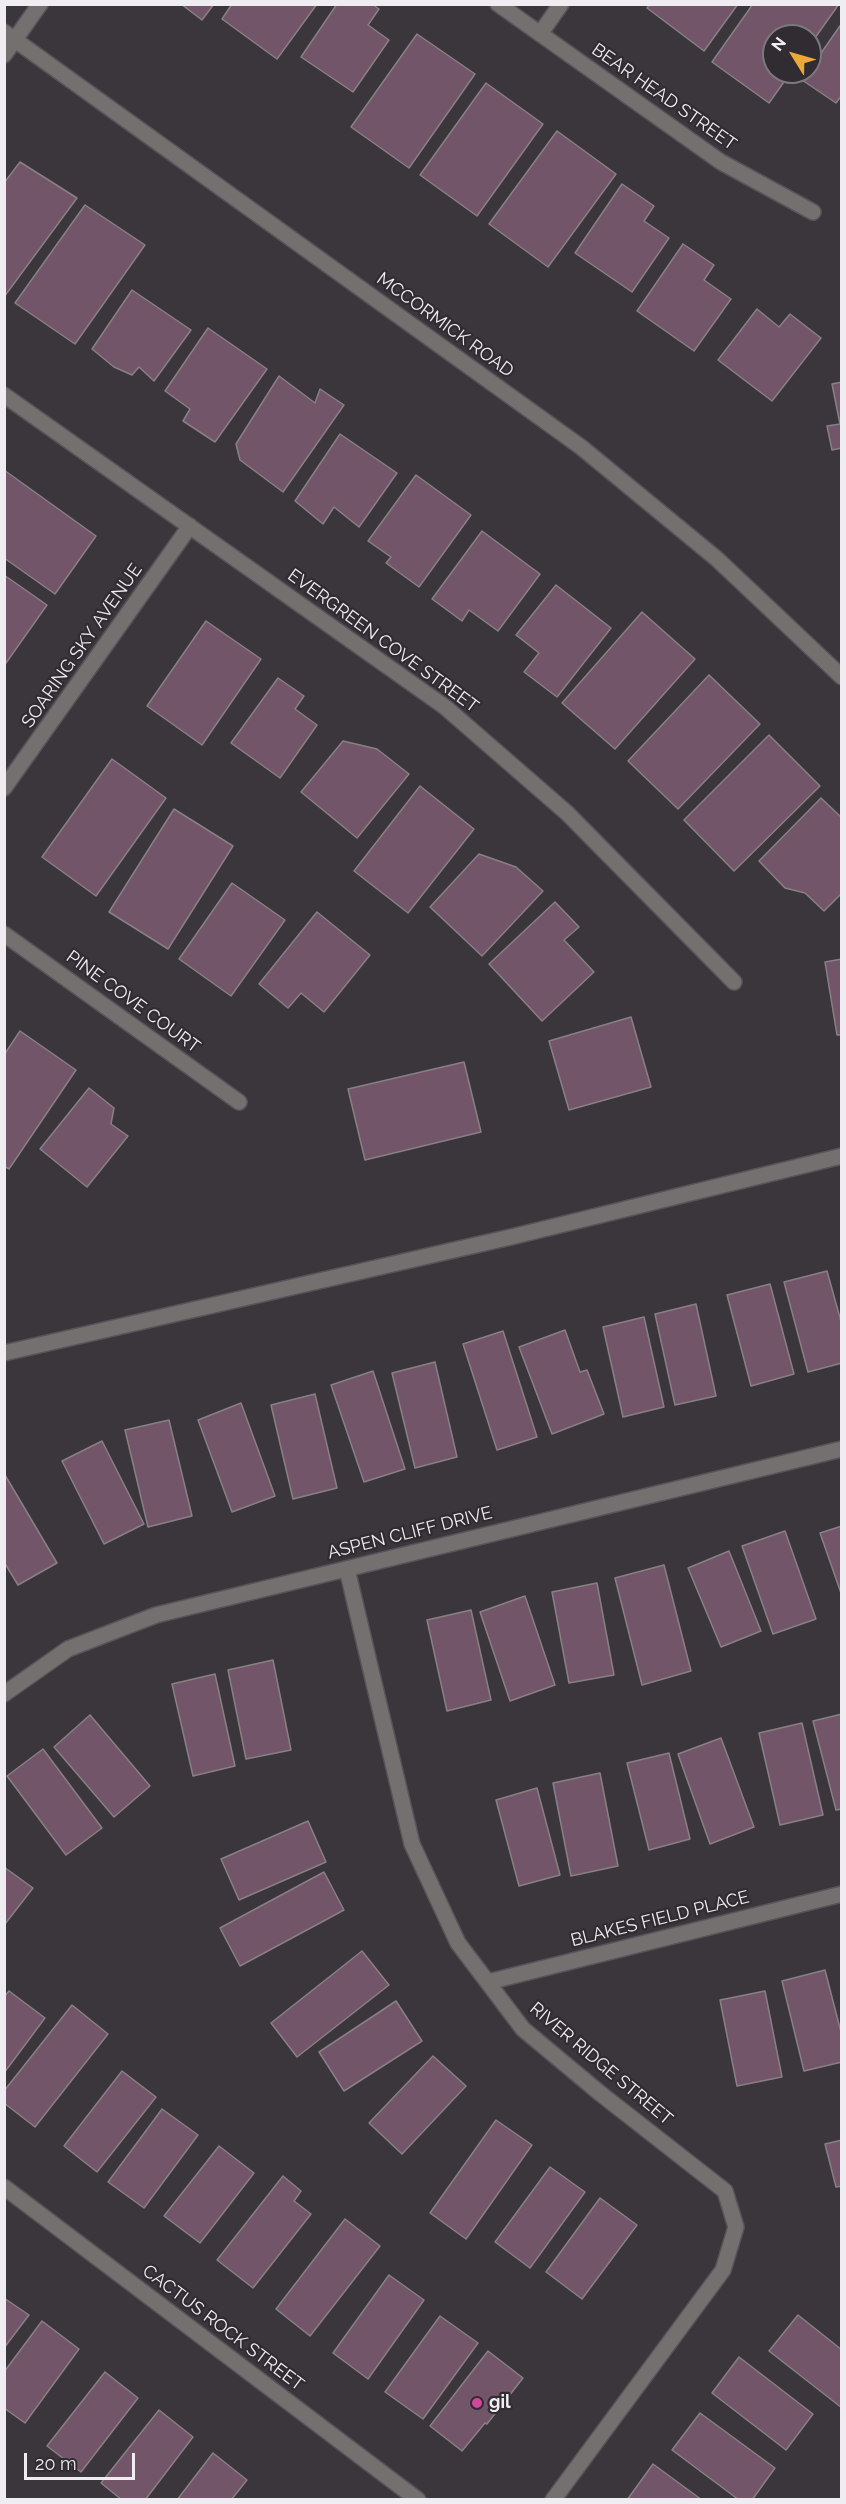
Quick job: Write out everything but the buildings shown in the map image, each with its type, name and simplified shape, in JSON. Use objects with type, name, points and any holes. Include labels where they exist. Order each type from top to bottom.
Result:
[{"type":"street","points":[[4,55],[10,36],[40,4]]},
{"type":"street","name":"BEAR HEAD STREET","points":[[498,4],[721,162],[813,213]]},
{"type":"street","points":[[540,34],[561,4]]},
{"type":"street","name":"MCCORMICK ROAD","points":[[10,36],[581,447],[717,559],[842,677]]},
{"type":"street","name":"EVERGREEN COVE STREET","points":[[4,395],[445,707],[567,813],[734,981]]},
{"type":"street","name":"SOARING SKY AVENUE","points":[[4,788],[190,526]]},
{"type":"street","name":"PINE COVE COURT","points":[[4,934],[238,1102]]},
{"type":"street","points":[[4,1353],[511,1237],[842,1156]]},
{"type":"street","name":"ASPEN CLIFF DRIVE","points":[[4,1694],[68,1648],[156,1615],[842,1449]]},
{"type":"street","name":"RIVER RIDGE STREET","points":[[347,1569],[412,1844],[458,1942],[523,2029],[601,2094],[726,2191],[736,2227],[723,2270],[552,2499]]},
{"type":"street","name":"BLAKES FIELD PLACE","points":[[488,1982],[842,1894]]},
{"type":"street","name":"CACTUS ROCK STREET","points":[[4,2187],[418,2499]]},
{"type":"place","name":"gil","points":[[477,2403]]}]
